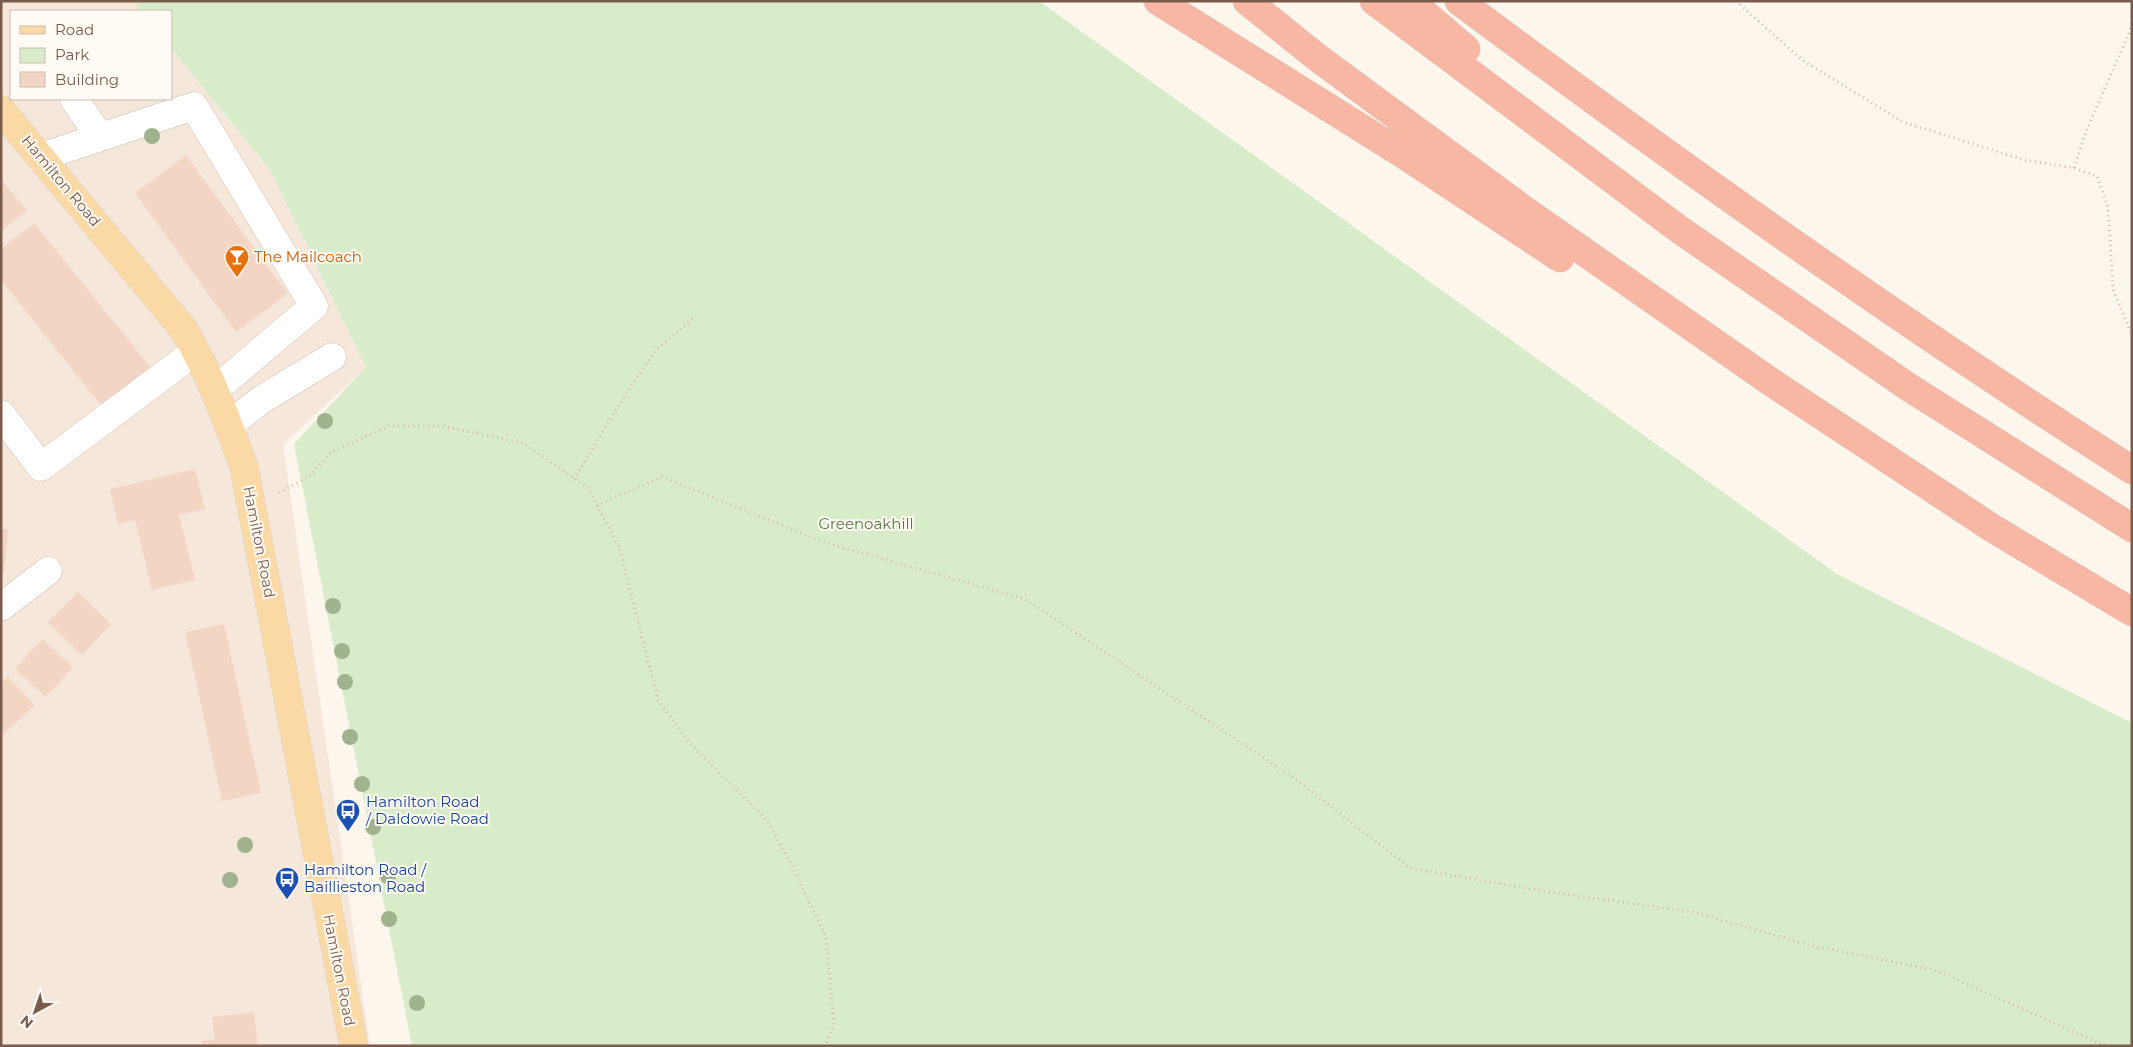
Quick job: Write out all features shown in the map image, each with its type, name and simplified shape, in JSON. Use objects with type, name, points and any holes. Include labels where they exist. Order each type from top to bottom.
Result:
[{"type":"highway","points":[[1158,1],[1406,156],[1683,338],[2132,612]]},
{"type":"highway","points":[[1247,1],[1318,58],[1526,212],[1771,382],[1992,528]]},
{"type":"highway","points":[[1374,1],[1680,230],[1910,388],[2132,528]]},
{"type":"highway","points":[[1410,1],[1680,230]]},
{"type":"highway","points":[[1459,1],[1630,128],[1806,254],[1995,383],[2132,470]]},
{"type":"main road","name":"Hamilton Road","points":[[1,110],[184,330],[215,390],[229,425],[244,467],[354,1046]]},
{"type":"lane","points":[[75,100],[100,137]]},
{"type":"lane","points":[[41,157],[194,106],[314,306],[252,356],[215,390]]},
{"type":"lane","points":[[1,414],[41,467],[196,352]]},
{"type":"lane","points":[[252,356],[276,391]]},
{"type":"lane","points":[[229,425],[276,391],[332,357]]},
{"type":"lane","points":[[1,607],[48,571]]},
{"type":"path","points":[[1736,1],[1802,60],[1903,122],[2024,160],[2074,168],[2097,176],[2108,207],[2112,289],[2132,335]]},
{"type":"path","points":[[2074,168],[2087,129],[2132,22]]},
{"type":"path","points":[[574,479],[630,387],[656,349],[695,317]]},
{"type":"path","points":[[252,508],[311,475],[331,452],[389,426],[442,426],[523,443],[588,488],[619,548],[658,700],[692,746],[766,820],[826,938],[834,1024],[825,1046]]},
{"type":"path","points":[[597,505],[662,477],[826,543],[1025,599],[1293,777],[1410,868],[1543,891],[1694,912],[1809,945],[1938,971],[2099,1043],[2110,1046]]},
{"type":"shaded area","points":[[1,1],[133,1],[140,10],[10,10],[10,100],[172,100],[172,49],[270,170],[366,367],[283,445],[370,1046],[1,1046]]},
{"type":"green space","name":"Greenoakhill","points":[[133,1],[1039,1],[1837,574],[2132,723],[2132,1046],[412,1046],[294,444],[366,367],[270,170],[172,49],[172,10],[140,10]]},
{"type":"building","points":[[186,155],[288,294],[236,332],[135,193]]},
{"type":"building","points":[[1,179],[27,211],[1,231]]},
{"type":"building","points":[[34,223],[152,369],[103,408],[1,280],[1,249]]},
{"type":"building","points":[[195,469],[205,509],[179,515],[195,580],[152,590],[135,520],[118,524],[110,489]]},
{"type":"building","points":[[1,529],[8,530],[4,573],[1,572]]},
{"type":"building","points":[[78,592],[111,624],[82,655],[48,622]]},
{"type":"building","points":[[224,624],[261,793],[222,801],[185,632]]},
{"type":"building","points":[[42,639],[73,667],[46,697],[15,669]]},
{"type":"building","points":[[8,677],[35,705],[4,734],[1,731],[1,683]]},
{"type":"building","points":[[254,1012],[258,1046],[202,1046],[202,1041],[215,1040],[212,1017]]},
{"type":"place","name":"The Mailcoach","points":[[237,278]]},
{"type":"place","name":"Hamilton Road / Daldowie Road","points":[[348,832]]},
{"type":"place","name":"Hamilton Road / Baillieston Road","points":[[287,900]]}]
